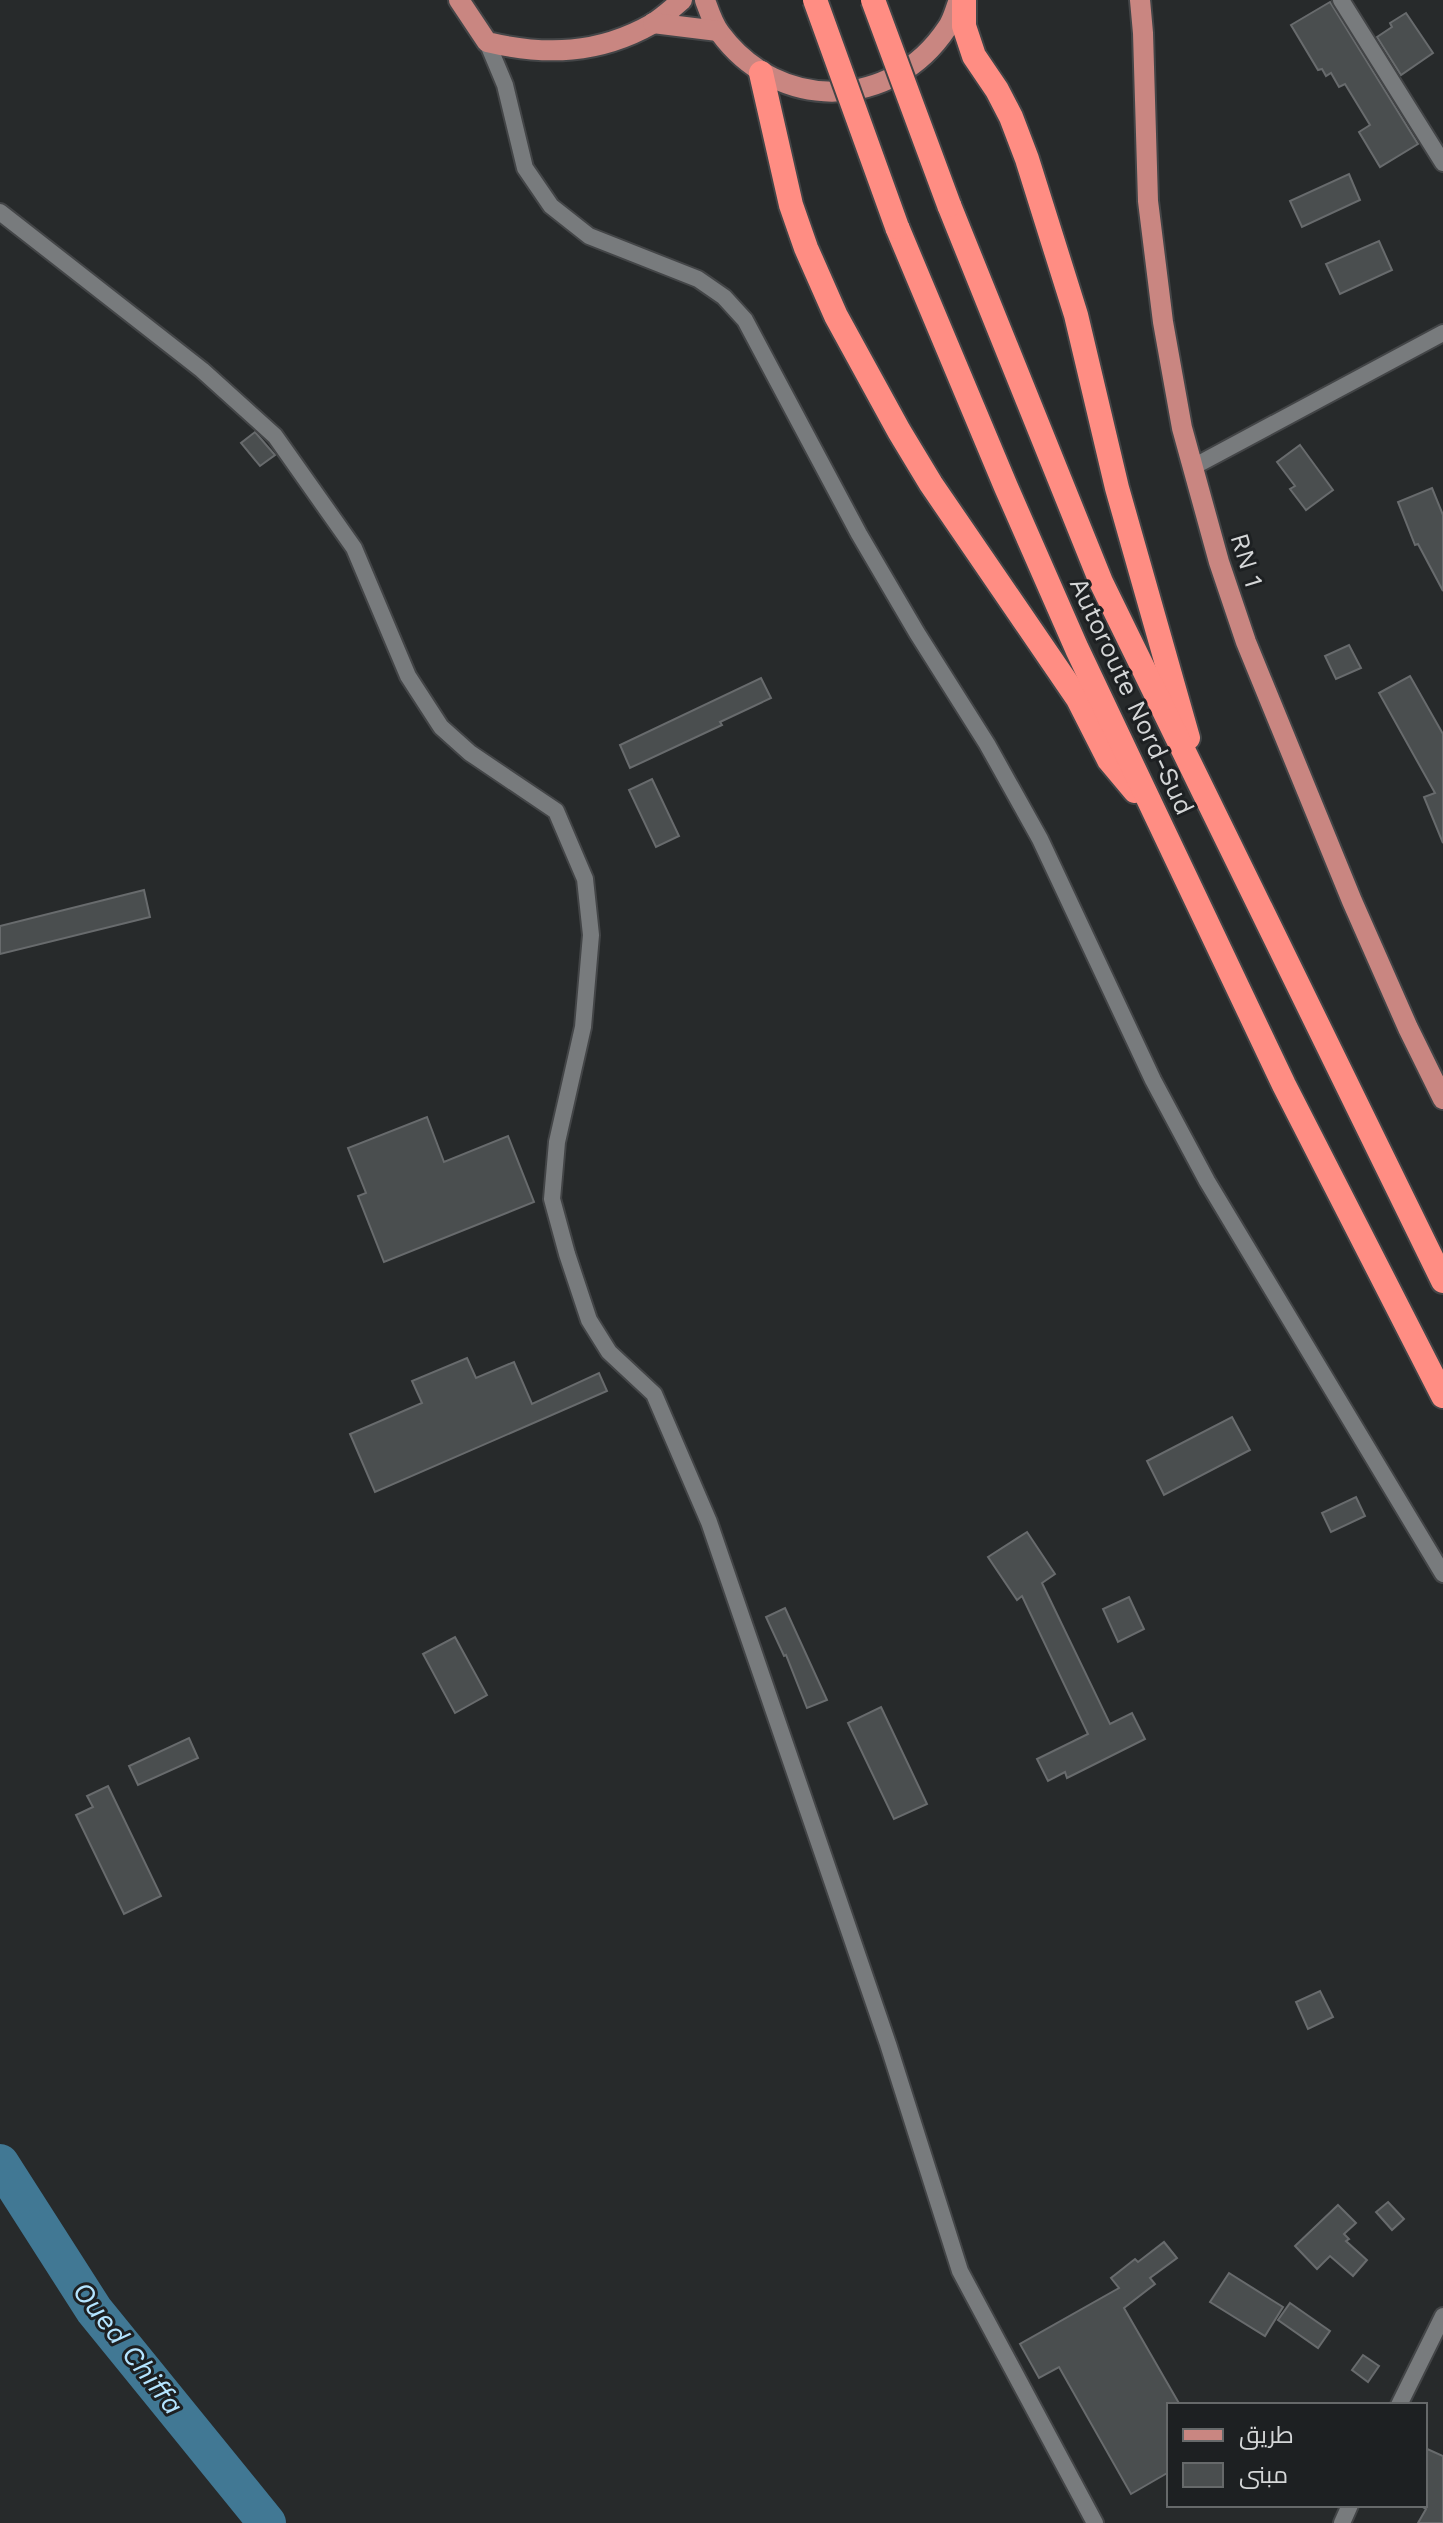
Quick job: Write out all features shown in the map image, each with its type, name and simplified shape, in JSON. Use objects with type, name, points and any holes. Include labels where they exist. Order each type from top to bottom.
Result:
[{"type":"highway","name":"Autoroute Nord-Sud","points":[[815,0],[897,227],[1071,635],[1284,1085],[1443,1396]]},
{"type":"highway","name":"Autoroute Nord-Sud","points":[[873,0],[949,205],[1101,582],[1443,1281]]},
{"type":"highway","points":[[961,0],[964,26],[974,56],[1011,117],[1027,159],[1076,315],[1117,488],[1202,791]]},
{"type":"highway","points":[[761,73],[791,205],[806,248],[849,341],[931,484],[1078,699],[1109,760],[1159,819]]},
{"type":"main road","points":[[459,0],[487,42],[562,52],[604,45],[653,23],[682,0]]},
{"type":"main road","points":[[705,0],[718,31],[741,57],[761,73],[800,90],[843,93],[885,82],[921,60],[949,27],[961,0]]},
{"type":"main road","name":"RN 1","points":[[1140,0],[1148,201],[1163,322],[1182,428],[1219,562],[1246,642],[1352,901],[1443,1099]]},
{"type":"main road","points":[[653,23],[718,31]]},
{"type":"street","points":[[1341,0],[1443,163]]},
{"type":"street","points":[[487,42],[505,85],[525,168],[551,206],[589,236],[698,279],[724,297],[745,320],[859,534],[987,744],[1040,839],[1153,1080],[1207,1181],[1443,1574]]},
{"type":"street","points":[[0,212],[202,370],[275,436],[354,548],[408,676],[441,727],[470,753],[556,811],[585,879],[591,935],[583,1027],[557,1142],[552,1199],[567,1254],[589,1320],[609,1352],[654,1394],[709,1522],[883,2029],[960,2271],[1095,2523]]},
{"type":"street","points":[[1193,467],[1443,333]]},
{"type":"street","points":[[1400,2403],[1443,2316]]},
{"type":"building","points":[[1330,2],[1418,144],[1380,167],[1359,132],[1370,125],[1345,84],[1339,87],[1331,73],[1326,76],[1322,69],[1318,70],[1291,25]]},
{"type":"building","points":[[1406,13],[1433,53],[1401,75],[1377,37],[1392,27],[1390,23]]},
{"type":"building","points":[[1349,174],[1360,200],[1302,227],[1290,201]]},
{"type":"building","points":[[1379,241],[1392,270],[1340,294],[1326,264]]},
{"type":"building","points":[[255,432],[275,455],[260,466],[241,443]]},
{"type":"building","points":[[1300,445],[1333,490],[1306,510],[1290,489],[1295,486],[1277,462]]},
{"type":"building","points":[[1432,488],[1443,515],[1443,591],[1418,544],[1415,545],[1398,502]]},
{"type":"building","points":[[1349,645],[1361,668],[1336,679],[1325,656]]},
{"type":"building","points":[[1410,676],[1443,734],[1443,843],[1424,797],[1435,793],[1379,693]]},
{"type":"building","points":[[761,678],[771,698],[630,768],[620,745]]},
{"type":"building","points":[[652,779],[679,836],[656,847],[629,790]]},
{"type":"building","points":[[144,890],[150,917],[0,954],[0,926]]},
{"type":"building","points":[[427,1117],[444,1162],[508,1136],[534,1202],[384,1262],[358,1196],[366,1193],[348,1148]]},
{"type":"building","points":[[467,1358],[476,1378],[514,1362],[532,1404],[599,1373],[607,1391],[375,1492],[350,1434],[422,1403],[412,1381]]},
{"type":"building","points":[[1232,1417],[1250,1450],[1164,1495],[1147,1461]]},
{"type":"building","points":[[1356,1497],[1365,1516],[1331,1532],[1322,1513]]},
{"type":"building","points":[[1027,1532],[1055,1574],[1042,1583],[1110,1724],[1132,1713],[1145,1739],[1067,1778],[1065,1772],[1048,1781],[1037,1759],[1088,1734],[1022,1596],[1017,1600],[988,1557]]},
{"type":"building","points":[[1129,1597],[1144,1629],[1118,1642],[1103,1609]]},
{"type":"building","points":[[785,1608],[827,1700],[807,1708],[786,1655],[766,1617]]},
{"type":"building","points":[[455,1637],[487,1695],[455,1713],[423,1654]]},
{"type":"building","points":[[881,1707],[927,1804],[894,1819],[848,1723]]},
{"type":"building","points":[[189,1738],[198,1758],[138,1785],[129,1766]]},
{"type":"building","points":[[108,1786],[161,1896],[124,1914],[76,1815],[93,1807],[87,1796]]},
{"type":"building","points":[[1320,1991],[1333,2017],[1308,2029],[1296,2002]]},
{"type":"building","points":[[1388,2202],[1404,2219],[1392,2230],[1376,2212]]},
{"type":"building","points":[[1338,2205],[1356,2223],[1344,2234],[1349,2239],[1346,2241],[1367,2260],[1353,2276],[1330,2256],[1317,2269],[1295,2246]]},
{"type":"building","points":[[1164,2242],[1177,2258],[1150,2278],[1155,2284],[1124,2308],[1179,2403],[1167,2403],[1167,2473],[1131,2494],[1059,2367],[1039,2378],[1020,2344],[1119,2288],[1111,2278],[1135,2259],[1138,2262]]},
{"type":"building","points":[[1229,2273],[1283,2307],[1265,2336],[1210,2302]]},
{"type":"building","points":[[1290,2303],[1330,2331],[1318,2348],[1278,2320]]},
{"type":"building","points":[[1363,2355],[1379,2366],[1368,2382],[1352,2370]]},
{"type":"building","points":[[1427,2449],[1443,2456],[1443,2523],[1418,2523],[1426,2509],[1422,2507],[1427,2507]]},
{"type":"waterway","name":"Oued Chiffa","points":[[0,2163],[94,2310],[267,2523]]}]
